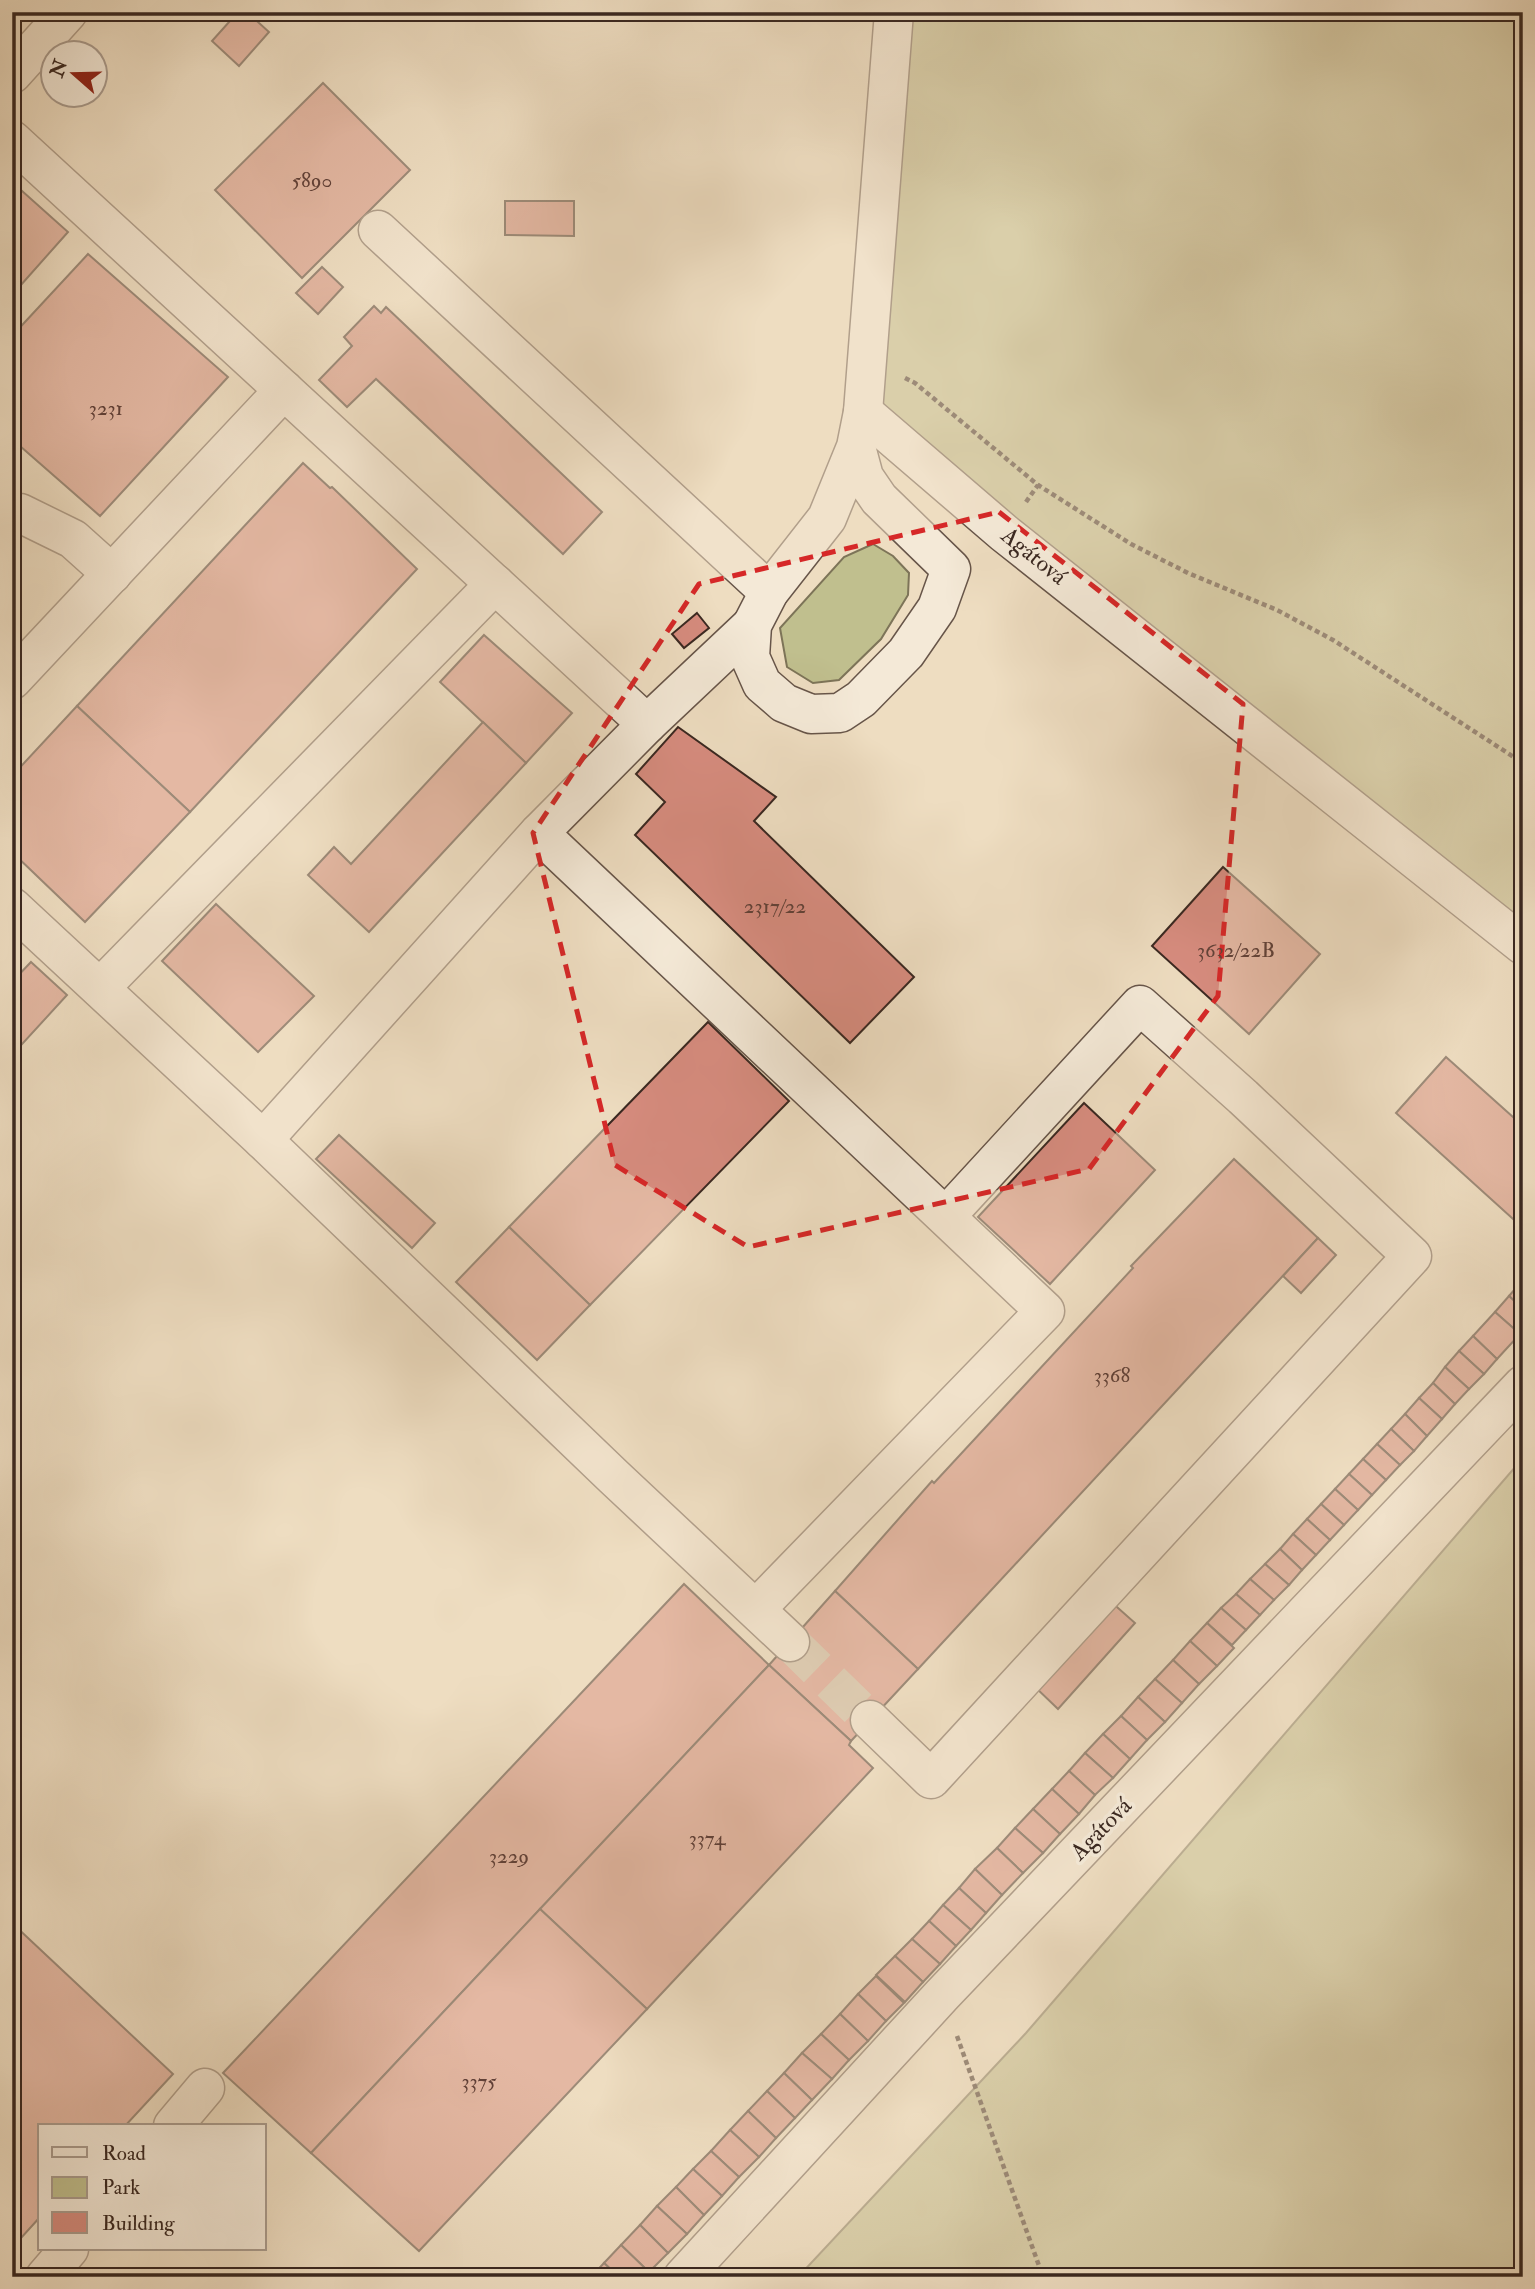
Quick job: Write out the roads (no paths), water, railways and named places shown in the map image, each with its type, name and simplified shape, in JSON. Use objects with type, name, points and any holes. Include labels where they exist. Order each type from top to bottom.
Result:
[{"type":"street","points":[[12,74],[68,12]]},
{"type":"street","points":[[752,625],[750,657],[762,684],[783,703],[811,714],[840,713],[861,699],[906,653],[937,608],[951,569],[880,499],[864,477],[860,430],[894,12]]},
{"type":"street","points":[[12,140],[648,724]]},
{"type":"street","points":[[379,230],[769,592]]},
{"type":"street","points":[[12,680],[284,390]]},
{"type":"street","points":[[263,1140],[539,833],[752,625],[769,592],[827,519],[860,430]]},
{"type":"street","name":"Agátová","points":[[860,430],[1004,533],[1523,945]]},
{"type":"street","points":[[12,513],[20,513],[72,539],[112,574]]},
{"type":"street","points":[[100,988],[495,584]]},
{"type":"street","points":[[539,833],[1045,1311],[756,1609]]},
{"type":"street","points":[[12,907],[263,1140],[790,1642]]},
{"type":"street","points":[[870,1720],[931,1779],[1412,1256],[1243,1097],[1140,1005],[946,1216]]},
{"type":"street","name":"Agátová","points":[[683,2277],[942,1995],[1523,1385]]},
{"type":"street","points":[[175,2124],[205,2088]]},
{"type":"street","points":[[45,2277],[68,2250]]},
{"type":"tunnel","points":[[790,1642],[870,1720]]}]
